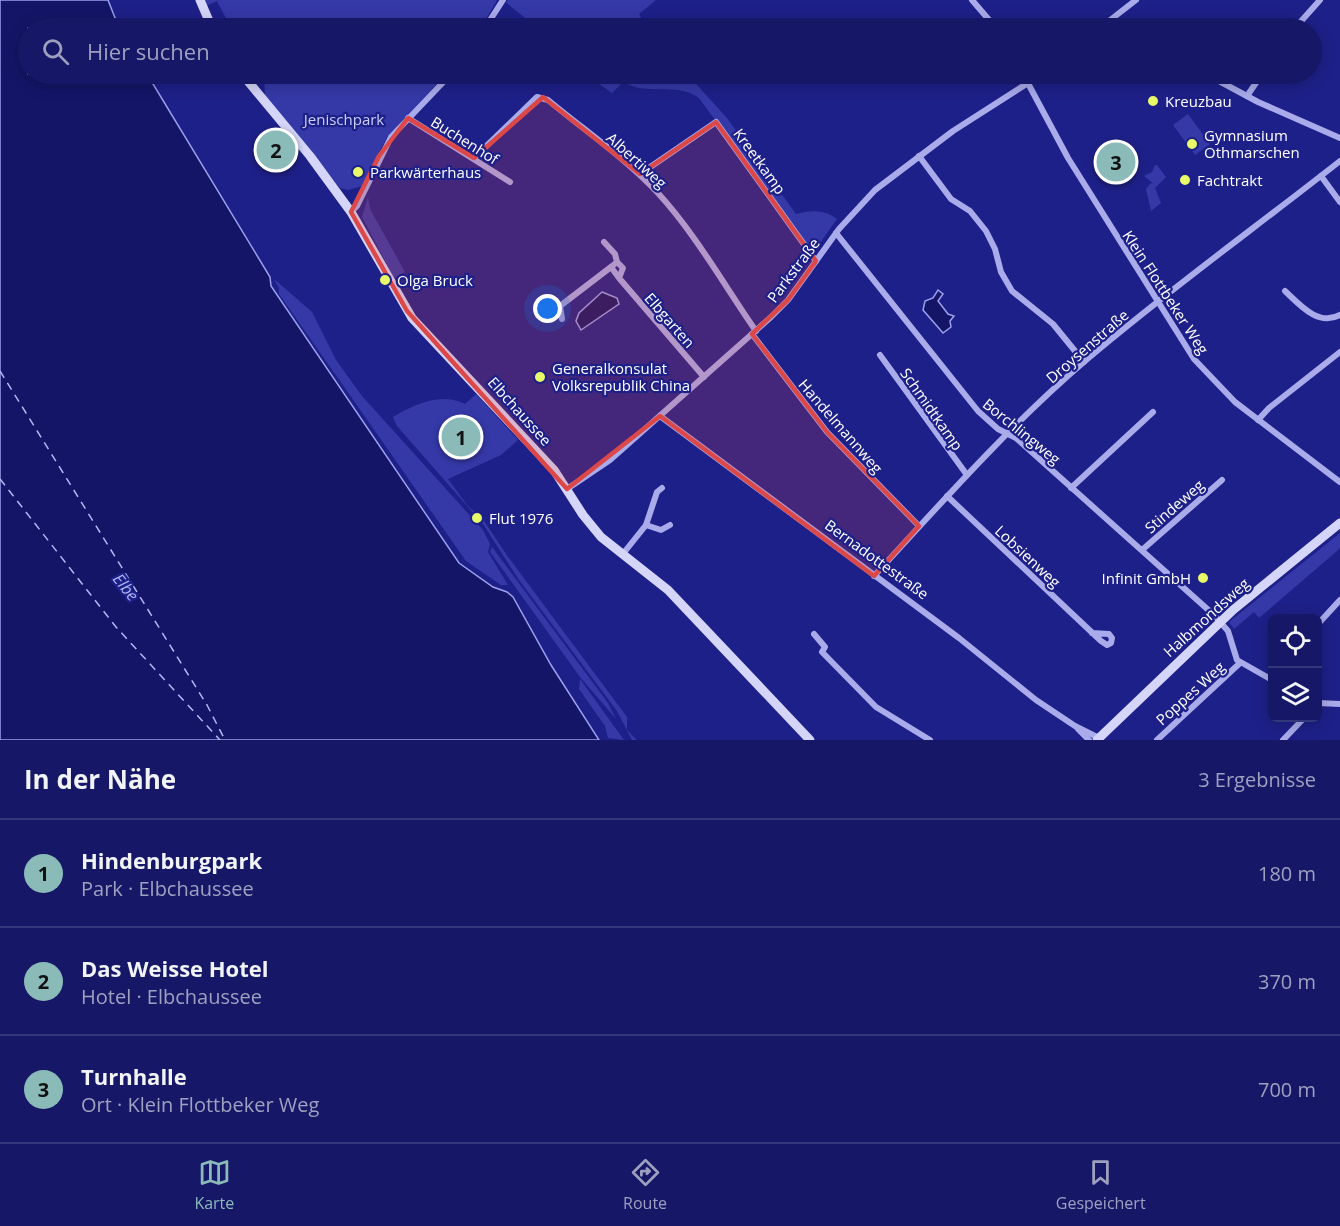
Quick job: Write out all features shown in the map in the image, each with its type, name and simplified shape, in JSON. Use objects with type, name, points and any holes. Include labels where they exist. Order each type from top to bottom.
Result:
[{"type":"main road","points":[[200,0],[208,18]]},
{"type":"main road","name":"Elbchaussee","points":[[250,84],[310,156],[351,212],[369,239],[407,311],[554,470],[592,527],[622,555],[668,590],[810,740]]},
{"type":"main road","name":"Halbmondsweg","points":[[1097,740],[1221,621],[1340,523]]},
{"type":"street","points":[[491,18],[503,0]]},
{"type":"street","points":[[972,0],[987,18]]},
{"type":"street","points":[[1122,0],[1128,7]]},
{"type":"street","points":[[1113,18],[1136,0]]},
{"type":"street","points":[[1304,18],[1320,0]]},
{"type":"street","points":[[351,212],[357,206],[379,156],[391,137],[442,84]]},
{"type":"street","name":"Parkstraße","points":[[567,489],[601,467],[754,333],[788,300],[836,232],[860,204],[919,156],[961,126],[1028,84]]},
{"type":"street","name":"Klein Flottbeker Weg","points":[[1028,84],[1068,158],[1156,302],[1206,373],[1258,420],[1340,482]]},
{"type":"street","points":[[1225,84],[1340,138]]},
{"type":"street","points":[[1247,96],[1255,84]]},
{"type":"street","name":"Albertiweg","points":[[474,158],[537,97],[543,97],[640,174],[676,214],[754,333]]},
{"type":"street","name":"Buchenhof","points":[[408,118],[510,182]]},
{"type":"street","name":"Kreetkamp","points":[[640,174],[716,122],[816,261]]},
{"type":"street","points":[[919,156],[951,199],[970,211],[986,231],[1004,278],[1012,291],[1058,330],[1084,362]]},
{"type":"street","name":"Droysenstraße","points":[[874,576],[966,475],[1084,362],[1156,302],[1340,161]]},
{"type":"street","points":[[1321,176],[1340,202]]},
{"type":"street","name":"Borchlingweg","points":[[836,232],[947,369],[967,399],[993,425],[1008,434],[1071,488],[1221,621]]},
{"type":"street","points":[[604,242],[615,254],[617,262],[623,268],[619,278]]},
{"type":"street","points":[[562,319],[560,306],[617,262]]},
{"type":"street","name":"Elbgarten","points":[[611,267],[704,377]]},
{"type":"street","points":[[1285,291],[1300,306],[1313,314],[1332,318],[1340,315]]},
{"type":"street","name":"Handelmannweg","points":[[754,333],[827,432],[919,526]]},
{"type":"street","points":[[1258,420],[1269,408],[1340,352]]},
{"type":"street","name":"Schmidtkamp","points":[[880,354],[966,475]]},
{"type":"street","points":[[1071,488],[1154,412]]},
{"type":"street","name":"Bernadottestraße","points":[[660,416],[1075,726],[1097,740]]},
{"type":"street","name":"Stindeweg","points":[[1142,550],[1222,480]]},
{"type":"street","points":[[622,555],[646,525],[657,492],[662,488]]},
{"type":"street","name":"Lobsienweg","points":[[947,496],[1092,633]]},
{"type":"street","points":[[646,525],[661,530],[670,525]]},
{"type":"street","points":[[1322,619],[1340,600]]},
{"type":"street","points":[[1221,621],[1228,631],[1235,656],[1240,663],[1268,678]]},
{"type":"street","points":[[814,634],[825,647],[822,652],[858,693],[876,707],[930,740]]},
{"type":"street","name":"Poppes Weg","points":[[1156,740],[1240,663]]},
{"type":"street","points":[[1322,703],[1340,704]]},
{"type":"street","points":[[1283,740],[1299,722]]},
{"type":"highlighted area","points":[[543,97],[640,174],[716,122],[816,261],[788,300],[752,334],[827,432],[919,526],[874,576],[660,416],[567,489],[407,311],[351,212],[379,156],[408,118],[474,158]]},
{"type":"green space","points":[[204,0],[497,0],[487,18],[226,18],[217,1],[206,6]]},
{"type":"green space","points":[[508,0],[656,0],[639,14],[640,18],[525,18],[506,2]]},
{"type":"green space","name":"Jenischpark","points":[[264,84],[437,84],[387,137],[362,186],[348,190],[340,188],[265,96]]},
{"type":"green space","points":[[599,84],[621,84],[612,93]]},
{"type":"green space","points":[[628,84],[696,84],[727,118],[796,214],[817,211],[828,213],[837,219],[813,253],[699,98],[681,90]]},
{"type":"green space","points":[[1188,114],[1210,144],[1195,155],[1173,125]]},
{"type":"green space","points":[[1155,165],[1166,177],[1155,188],[1161,203],[1151,211],[1146,189],[1151,183],[1154,184],[1144,176],[1152,172]]},
{"type":"green space","points":[[368,197],[370,209],[405,272],[394,278],[362,217]]},
{"type":"green space","points":[[274,279],[312,312],[336,360],[362,396],[483,530],[490,544],[488,552],[508,585],[501,585],[466,561],[279,294],[279,288]]},
{"type":"green space","points":[[476,394],[518,440],[501,455],[448,479],[467,505],[484,521],[627,717],[627,730],[637,740],[632,740],[617,711],[519,580],[483,524],[397,426],[393,417],[419,404],[437,399],[465,404]]},
{"type":"green space","points":[[1340,533],[1340,548],[1337,551],[1259,618],[1254,612],[1234,629],[1229,622]]},
{"type":"green space","points":[[492,547],[608,703],[616,719],[580,677],[490,552]]},
{"type":"green space","points":[[580,679],[624,740],[608,738],[605,726],[579,689]]},
{"type":"water","name":"Elbe","points":[[0,0],[108,0],[115,18],[18,18],[18,84],[153,84],[270,277],[271,286],[459,563],[493,587],[513,597],[551,665],[599,740],[0,740]]},
{"type":"water","points":[[938,290],[943,294],[938,301],[948,314],[954,316],[950,321],[951,327],[943,333],[923,310],[925,301],[933,298]]},
{"type":"water","points":[[602,292],[617,298],[619,304],[581,330],[576,321],[579,313]]},
{"type":"ferry route","points":[[0,371],[207,705],[225,740]]},
{"type":"ferry route","points":[[0,479],[116,627],[220,740]]},
{"type":"place","name":"Kreuzbau","points":[[1153,101]]},
{"type":"place","name":"Gymnasium Othmarschen","points":[[1192,144]]},
{"type":"place","name":"Das Weisse Hotel","points":[[276,150]]},
{"type":"place","name":"Turnhalle","points":[[1116,162]]},
{"type":"place","name":"Parkwärterhaus","points":[[358,172]]},
{"type":"place","name":"Fachtrakt","points":[[1185,180]]},
{"type":"place","name":"Olga Bruck","points":[[385,280]]},
{"type":"place","name":"Generalkonsulat Volksrepublik China","points":[[540,377]]},
{"type":"place","name":"Hindenburgpark","points":[[461,437]]},
{"type":"place","name":"Flut 1976","points":[[477,518]]},
{"type":"place","name":"Infinit GmbH","points":[[1203,578]]}]
